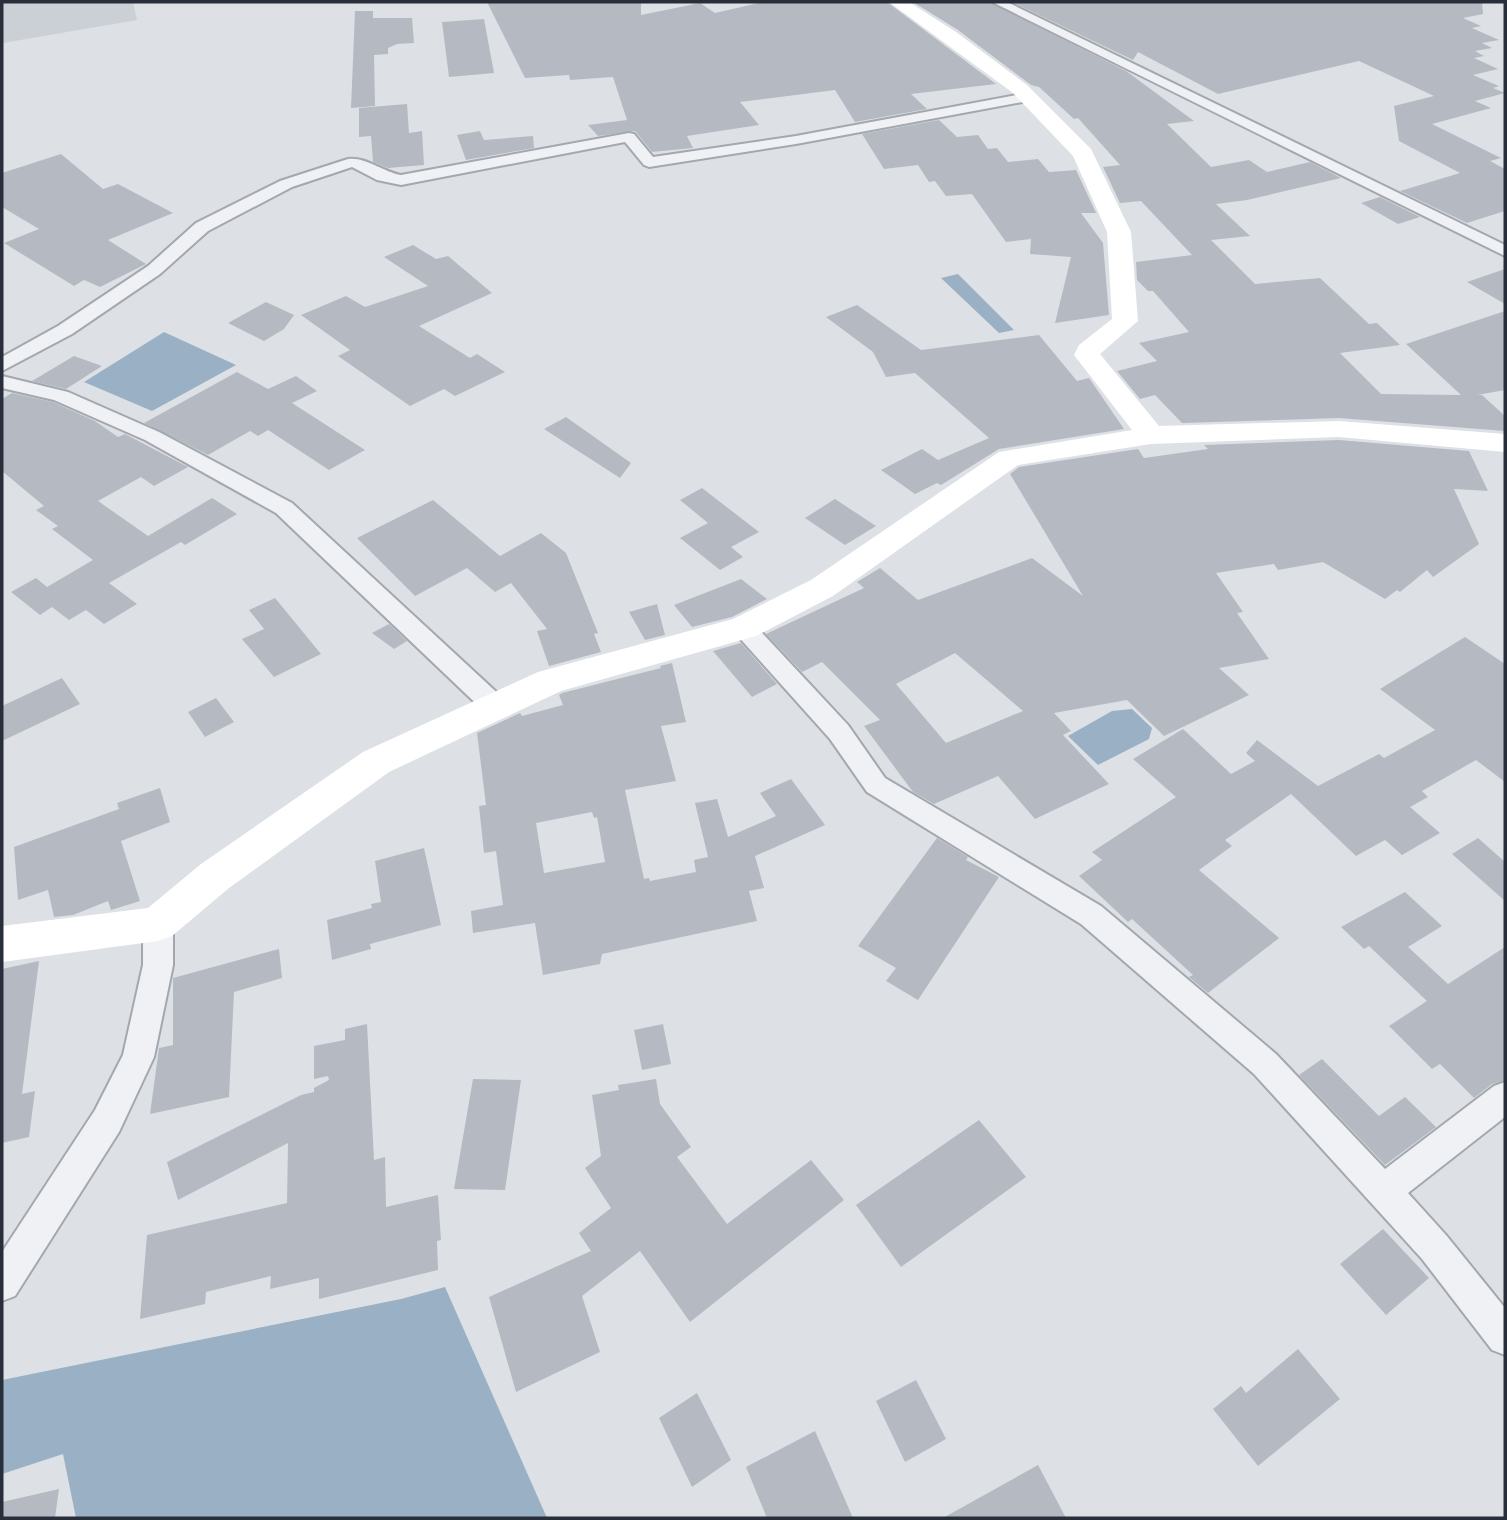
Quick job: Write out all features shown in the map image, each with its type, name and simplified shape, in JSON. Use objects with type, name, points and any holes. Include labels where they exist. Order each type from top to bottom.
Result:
[{"type":"main road","points":[[898,2],[950,36],[1028,97],[1083,154],[1119,232],[1125,321],[1088,351],[1087,355],[1152,435]]},
{"type":"main road","points":[[2,944],[158,923],[215,876],[376,762],[551,681],[744,628],[822,588],[1009,458],[1152,435],[1339,429],[1505,443]]},
{"type":"street","points":[[998,2],[1505,251]]},
{"type":"street","points":[[2,365],[65,330],[154,270],[202,227],[286,184],[353,162],[383,177],[401,180],[629,137],[649,162],[796,140],[1028,97]]},
{"type":"street","points":[[2,382],[61,396],[152,436],[284,508],[496,707]]},
{"type":"street","points":[[744,628],[839,732],[876,785],[1091,915],[1265,1064],[1434,1247],[1505,1337]]},
{"type":"street","points":[[2,1283],[107,1121],[138,1057],[158,965],[158,923]]},
{"type":"street","points":[[1383,1191],[1505,1097]]},
{"type":"shaded area","points":[[2,2],[133,2],[137,20],[3,43]]},
{"type":"water","points":[[958,274],[1014,330],[999,333],[941,278]]},
{"type":"water","points":[[164,332],[236,365],[152,411],[84,382]]},
{"type":"water","points":[[1132,709],[1152,728],[1149,739],[1098,765],[1068,736],[1112,711]]},
{"type":"water","points":[[445,1287],[547,1518],[76,1518],[63,1454],[2,1474],[2,1380],[401,1299]]},
{"type":"building","points":[[487,2],[641,2],[641,15],[700,3],[715,13],[763,2],[887,2],[996,84],[911,94],[927,109],[855,122],[835,90],[740,102],[759,125],[687,136],[693,148],[652,152],[635,131],[598,136],[588,125],[627,120],[613,77],[570,80],[569,75],[525,78]]},
{"type":"building","points":[[913,2],[990,2],[1126,71],[1194,121],[1167,124],[1211,167],[1249,160],[1267,172],[1310,162],[1341,178],[1247,200],[1216,204],[1250,236],[1211,240],[1255,284],[1320,278],[1369,324],[1377,323],[1400,345],[1340,353],[1381,394],[1461,395],[1406,344],[1505,311],[1505,390],[1477,395],[1482,395],[1505,416],[1505,431],[1339,418],[1182,423],[1155,395],[1140,399],[1117,371],[1157,361],[1139,343],[1189,332],[1153,291],[1148,291],[1137,280],[1136,262],[1192,255],[1141,201],[1120,203],[1103,167],[1120,165],[1078,118],[1074,119],[1039,87],[1031,85],[958,30]]},
{"type":"building","points":[[1012,2],[1482,2],[1483,14],[1463,18],[1481,26],[1472,28],[1499,40],[1482,43],[1492,48],[1475,51],[1484,56],[1474,58],[1498,69],[1473,75],[1499,86],[1493,88],[1505,93],[1475,101],[1491,108],[1432,124],[1501,158],[1490,161],[1505,169],[1505,211],[1467,223],[1400,191],[1460,173],[1399,141],[1394,106],[1434,96],[1359,61],[1218,94],[1138,52],[1133,60]]},
{"type":"building","points":[[355,11],[373,11],[373,18],[412,18],[414,43],[397,44],[388,48],[388,54],[374,55],[375,106],[351,108]]},
{"type":"building","points":[[484,19],[494,73],[449,77],[442,22]]},
{"type":"building","points":[[407,104],[409,133],[422,131],[424,165],[388,168],[373,162],[371,136],[359,137],[359,108]]},
{"type":"building","points":[[939,120],[957,137],[978,135],[988,149],[997,148],[1008,162],[1038,159],[1049,172],[1076,170],[1096,213],[1081,213],[1103,243],[1109,315],[1055,323],[1071,257],[1030,254],[1031,239],[1006,242],[972,194],[946,196],[935,181],[929,182],[918,165],[884,169],[862,134]]},
{"type":"building","points":[[480,131],[484,140],[533,136],[534,148],[466,160],[457,135]]},
{"type":"building","points":[[61,154],[103,189],[118,184],[173,213],[108,240],[146,264],[100,287],[84,280],[74,286],[4,243],[39,229],[2,207],[2,173]]},
{"type":"building","points":[[1380,197],[1420,217],[1398,224],[1361,203]]},
{"type":"building","points":[[413,245],[436,259],[448,256],[492,293],[419,326],[470,358],[477,354],[505,372],[455,396],[444,389],[410,406],[338,356],[350,350],[301,315],[346,296],[365,307],[428,286],[384,257]]},
{"type":"building","points":[[1505,269],[1505,304],[1467,282]]},
{"type":"building","points":[[266,302],[294,315],[284,329],[264,341],[228,323]]},
{"type":"building","points":[[857,305],[921,350],[1039,335],[1077,381],[1089,378],[1124,429],[999,449],[941,485],[937,483],[915,494],[881,470],[922,449],[938,460],[989,438],[915,373],[886,377],[873,352],[826,317]]},
{"type":"building","points":[[74,356],[102,366],[66,389],[32,381]]},
{"type":"building","points":[[237,372],[268,389],[296,376],[317,391],[292,403],[365,450],[329,470],[268,430],[258,436],[250,431],[208,455],[144,423]]},
{"type":"building","points":[[12,393],[53,402],[95,421],[118,437],[125,434],[188,467],[154,486],[141,477],[98,501],[148,536],[212,498],[237,514],[185,545],[181,542],[109,583],[137,604],[104,624],[86,610],[69,620],[52,607],[40,615],[11,592],[36,578],[47,587],[93,560],[52,529],[58,526],[36,510],[44,506],[2,471],[2,399]]},
{"type":"building","points":[[566,417],[631,463],[620,478],[544,429]]},
{"type":"building","points":[[1339,440],[1469,451],[1488,491],[1454,489],[1479,544],[1433,577],[1427,570],[1400,592],[1397,590],[1385,599],[1323,562],[1278,570],[1274,564],[1216,573],[1243,612],[1237,613],[1269,659],[1219,668],[1249,695],[1164,736],[1127,700],[1054,713],[1071,731],[1063,735],[1109,784],[1035,819],[998,776],[934,804],[913,792],[864,726],[880,720],[822,662],[802,672],[766,634],[864,588],[857,582],[880,568],[918,600],[1032,558],[1083,596],[1010,474],[1019,467],[1138,449],[1144,458],[1208,449],[1204,445]],"holes":[[[955,653],[1023,711],[946,743],[896,684]]]},
{"type":"building","points":[[702,488],[759,532],[731,547],[743,557],[720,570],[680,538],[708,523],[680,500]]},
{"type":"building","points":[[835,499],[876,526],[845,545],[805,518]]},
{"type":"building","points":[[433,500],[500,556],[541,533],[566,553],[598,633],[594,634],[601,652],[549,666],[537,631],[547,629],[511,583],[495,592],[467,568],[415,596],[357,538]]},
{"type":"building","points":[[741,579],[767,599],[732,617],[692,627],[674,605]]},
{"type":"building","points":[[275,598],[321,654],[274,677],[242,639],[264,629],[249,610]]},
{"type":"building","points":[[657,604],[665,635],[645,640],[629,612]]},
{"type":"building","points":[[389,624],[407,641],[394,649],[372,633]]},
{"type":"building","points":[[1465,637],[1505,664],[1505,782],[1476,760],[1422,791],[1428,797],[1410,807],[1440,833],[1402,855],[1385,840],[1356,856],[1291,794],[1225,840],[1232,846],[1199,870],[1279,938],[1208,993],[1189,977],[1193,975],[1132,919],[1128,922],[1079,876],[1102,860],[1092,852],[1176,797],[1133,759],[1183,729],[1231,774],[1255,761],[1246,753],[1257,740],[1318,786],[1379,754],[1384,758],[1435,730],[1380,689]]},
{"type":"building","points":[[741,643],[777,684],[752,697],[713,651]]},
{"type":"building","points":[[672,663],[686,722],[661,726],[676,781],[625,790],[644,879],[649,878],[650,881],[696,872],[694,860],[708,857],[695,803],[717,799],[728,837],[776,816],[760,793],[791,779],[825,825],[755,856],[764,888],[749,891],[757,921],[602,954],[600,964],[543,975],[535,923],[473,933],[471,911],[503,905],[496,851],[484,853],[479,806],[486,805],[477,733],[520,713],[522,716],[563,705],[559,695],[562,693],[661,668],[660,666]],"holes":[[[592,812],[594,818],[597,817],[605,862],[544,873],[536,823]]]},
{"type":"building","points":[[62,678],[80,704],[2,741],[2,706]]},
{"type":"building","points":[[216,698],[234,722],[205,737],[188,712]]},
{"type":"building","points":[[160,788],[170,822],[121,841],[140,901],[111,910],[108,901],[73,915],[54,917],[48,890],[18,900],[14,847],[119,809],[117,803]]},
{"type":"building","points":[[937,838],[968,857],[966,860],[999,877],[918,1000],[886,981],[896,968],[858,946]]},
{"type":"building","points":[[1478,838],[1505,862],[1505,901],[1452,854]]},
{"type":"building","points":[[424,848],[441,925],[370,944],[371,949],[332,960],[327,920],[372,908],[371,904],[381,902],[375,861]]},
{"type":"building","points":[[1405,892],[1442,926],[1408,947],[1448,984],[1505,947],[1505,1080],[1492,1084],[1474,1098],[1440,1064],[1432,1069],[1389,1026],[1427,1001],[1369,946],[1364,949],[1341,927]]},
{"type":"building","points":[[279,949],[282,978],[234,992],[229,1097],[150,1114],[159,1048],[173,1045],[173,978]]},
{"type":"building","points":[[39,961],[22,1094],[35,1091],[29,1137],[2,1143],[2,969]]},
{"type":"building","points":[[367,1024],[374,1160],[385,1157],[386,1207],[438,1195],[441,1240],[437,1241],[438,1270],[319,1299],[319,1278],[270,1289],[271,1276],[206,1292],[205,1304],[140,1319],[147,1235],[287,1203],[288,1143],[178,1200],[167,1162],[301,1095],[314,1092],[314,1088],[329,1080],[328,1076],[314,1079],[314,1046],[345,1040],[345,1029]]},
{"type":"building","points":[[663,1024],[671,1064],[642,1070],[634,1030]]},
{"type":"building","points":[[1322,1059],[1379,1116],[1405,1097],[1436,1127],[1385,1165],[1299,1075]]},
{"type":"building","points":[[473,1079],[521,1080],[505,1190],[454,1189]]},
{"type":"building","points":[[656,1079],[660,1104],[691,1147],[677,1157],[727,1224],[811,1160],[844,1200],[690,1322],[640,1251],[582,1296],[600,1352],[516,1392],[489,1297],[591,1251],[579,1233],[611,1208],[585,1168],[601,1156],[592,1095],[619,1090],[618,1085]]},
{"type":"building","points":[[979,1120],[1026,1177],[901,1267],[856,1205]]},
{"type":"building","points":[[1383,1229],[1429,1278],[1386,1315],[1340,1264]]},
{"type":"building","points":[[1298,1349],[1340,1399],[1258,1466],[1213,1409],[1241,1386],[1246,1393]]},
{"type":"building","points":[[916,1380],[946,1439],[905,1462],[876,1401]]},
{"type":"building","points":[[697,1393],[731,1460],[692,1487],[659,1418]]},
{"type":"building","points":[[815,1431],[853,1518],[767,1518],[746,1467]]},
{"type":"building","points":[[1038,1465],[1066,1518],[943,1518]]},
{"type":"building","points":[[59,1489],[55,1518],[2,1518],[2,1502]]}]
